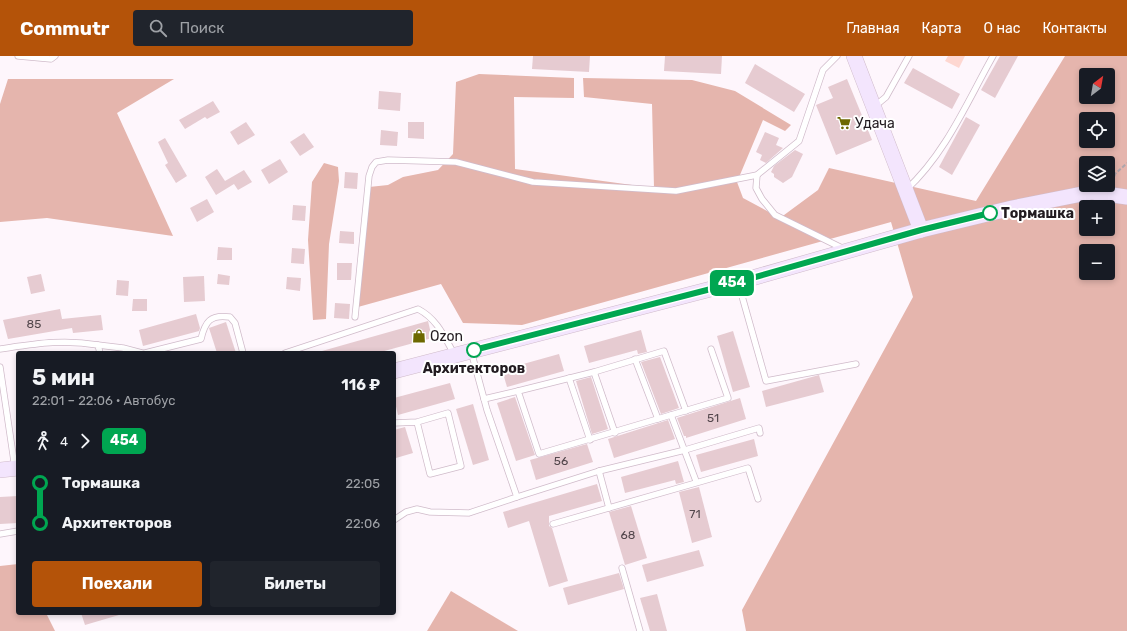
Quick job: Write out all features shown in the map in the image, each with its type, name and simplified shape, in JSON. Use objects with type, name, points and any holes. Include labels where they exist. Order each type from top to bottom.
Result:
[{"type":"street","points":[[854,56],[921,230]]},
{"type":"street","points":[[396,370],[454,354],[471,351],[738,282],[921,230],[1059,198],[1092,192],[1127,197]]},
{"type":"street","points":[[0,470],[16,468]]},
{"type":"lane","points":[[18,56],[51,59],[55,56]]},
{"type":"lane","points":[[355,317],[369,176],[372,167],[376,162],[388,160],[456,162],[532,182],[676,191],[757,175],[799,142],[823,70],[838,56]]},
{"type":"lane","points":[[874,106],[886,98],[909,56]]},
{"type":"lane","points":[[906,190],[921,176],[940,151],[993,56]]},
{"type":"lane","points":[[757,175],[756,188],[762,199],[775,215],[849,251]]},
{"type":"lane","points":[[738,282],[766,381],[856,364]]},
{"type":"lane","points":[[291,351],[418,309],[428,314],[438,326],[454,354]]},
{"type":"lane","points":[[153,351],[200,339],[205,324],[212,319],[224,316],[230,316],[235,323],[242,351]]},
{"type":"lane","points":[[0,349],[56,341],[76,341],[134,351]]},
{"type":"lane","points":[[98,345],[100,351]]},
{"type":"lane","points":[[518,391],[540,454],[615,433],[728,398],[711,349]]},
{"type":"lane","points":[[471,351],[484,399],[517,497]]},
{"type":"lane","points":[[484,399],[594,372],[664,351],[686,411]]},
{"type":"lane","points":[[635,359],[658,419]]},
{"type":"lane","points":[[0,367],[16,462]]},
{"type":"lane","points":[[594,372],[615,433]]},
{"type":"lane","points":[[569,378],[590,440]]},
{"type":"lane","points":[[396,423],[417,422],[448,413],[461,466],[430,474],[417,422]]},
{"type":"lane","points":[[671,415],[696,481]]},
{"type":"lane","points":[[396,519],[406,512],[417,509],[430,512],[469,513],[599,471],[684,450],[759,428],[760,433]]},
{"type":"lane","points":[[553,524],[696,481],[748,468],[758,499]]},
{"type":"lane","points":[[599,471],[609,508]]},
{"type":"lane","points":[[0,534],[16,531]]},
{"type":"lane","points":[[622,568],[640,631]]},
{"type":"path","points":[[1110,194],[1115,174],[1127,163]]},
{"type":"shaded area","points":[[948,56],[965,56],[959,68],[945,61]]},
{"type":"shaded area","points":[[1065,56],[1127,56],[1127,631],[746,631],[742,610],[913,297],[891,222],[522,325],[463,323],[441,284],[358,307],[369,187],[388,185],[403,177],[438,170],[453,154],[456,82],[479,74],[574,78],[574,98],[514,97],[515,169],[654,188],[652,104],[584,97],[583,78],[692,80],[735,91],[791,125],[785,131],[763,120],[737,182],[743,198],[780,218],[818,190],[829,168],[976,201]]},
{"type":"shaded area","points":[[8,79],[174,79],[117,113],[173,236],[47,218],[0,222],[0,104]]},
{"type":"shaded area","points":[[324,163],[338,167],[339,181],[329,244],[326,319],[313,320],[308,240],[312,182]]},
{"type":"shaded area","points":[[16,564],[16,615],[47,615],[55,631],[0,631],[0,566]]},
{"type":"shaded area","points":[[451,591],[518,631],[427,631]]},
{"type":"building","points":[[533,56],[590,56],[589,72],[532,69]]},
{"type":"building","points":[[665,56],[722,56],[721,74],[664,71]]},
{"type":"building","points":[[1000,56],[1018,56],[995,98],[981,90]]},
{"type":"building","points":[[755,64],[805,94],[794,112],[745,83]]},
{"type":"building","points":[[913,68],[960,94],[952,109],[904,83]]},
{"type":"building","name":"Удача","points":[[847,79],[872,140],[836,155],[816,105],[833,98],[828,87]]},
{"type":"building","points":[[379,91],[401,93],[400,111],[378,109]]},
{"type":"building","points":[[213,101],[220,112],[207,119],[205,117],[185,129],[179,120]]},
{"type":"building","points":[[966,117],[980,125],[952,175],[939,167]]},
{"type":"building","points":[[246,122],[255,135],[238,145],[230,132]]},
{"type":"building","points":[[408,122],[424,122],[424,139],[408,138]]},
{"type":"building","points":[[381,130],[398,132],[397,146],[380,145]]},
{"type":"building","points":[[765,132],[779,138],[776,145],[783,148],[766,163],[760,160],[762,155],[756,152]]},
{"type":"building","points":[[304,133],[314,147],[300,156],[290,142]]},
{"type":"building","points":[[165,138],[187,176],[176,183],[165,165],[168,163],[158,142]]},
{"type":"building","points":[[795,150],[803,154],[792,177],[783,183],[774,177],[774,174],[771,172],[774,166]]},
{"type":"building","points":[[280,159],[288,172],[269,184],[261,170]]},
{"type":"building","points":[[217,169],[225,181],[244,170],[252,182],[238,190],[234,184],[216,195],[205,177]]},
{"type":"building","points":[[345,172],[358,173],[357,189],[344,188]]},
{"type":"building","points":[[207,199],[214,212],[197,222],[190,208]]},
{"type":"building","points":[[293,205],[306,206],[305,221],[292,220]]},
{"type":"building","points":[[340,231],[354,232],[354,244],[339,243]]},
{"type":"building","points":[[218,247],[232,248],[232,260],[217,260]]},
{"type":"building","points":[[292,248],[305,249],[304,264],[291,263]]},
{"type":"building","points":[[337,263],[352,263],[351,280],[337,280]]},
{"type":"building","points":[[41,274],[45,291],[31,294],[27,277]]},
{"type":"building","points":[[218,274],[230,276],[229,285],[217,284]]},
{"type":"building","points":[[204,276],[205,301],[184,302],[183,277]]},
{"type":"building","points":[[287,277],[301,278],[300,291],[286,289]]},
{"type":"building","points":[[117,280],[129,281],[128,296],[116,295]]},
{"type":"building","points":[[133,299],[147,299],[147,311],[132,311]]},
{"type":"building","points":[[335,303],[350,304],[349,319],[334,318]]},
{"type":"building","points":[[60,309],[62,319],[101,315],[103,330],[73,333],[72,328],[8,339],[3,320]]},
{"type":"building","points":[[196,314],[200,328],[199,331],[143,346],[139,330]]},
{"type":"building","points":[[428,321],[432,338],[384,351],[322,351]]},
{"type":"building","points":[[226,322],[235,351],[216,351],[209,328]]},
{"type":"building","points":[[641,330],[647,352],[638,354],[637,350],[589,363],[584,346]]},
{"type":"building","points":[[733,331],[750,387],[733,392],[717,336]]},
{"type":"building","points":[[559,354],[564,371],[507,387],[502,370]]},
{"type":"building","points":[[660,357],[679,408],[661,414],[641,362]]},
{"type":"building","points":[[819,375],[824,392],[766,407],[762,391]]},
{"type":"building","points":[[591,377],[608,429],[592,434],[576,381]]},
{"type":"building","points":[[450,383],[455,399],[398,415],[396,397]]},
{"type":"building","points":[[515,397],[535,455],[516,461],[497,403]]},
{"type":"building","points":[[740,398],[746,419],[686,438],[686,436],[684,436],[677,418]]},
{"type":"building","points":[[473,404],[489,460],[473,465],[456,409]]},
{"type":"building","points":[[668,420],[675,439],[614,458],[608,439]]},
{"type":"building","points":[[405,427],[413,453],[396,458],[396,429]]},
{"type":"building","points":[[754,439],[758,456],[701,472],[696,455]]},
{"type":"building","points":[[587,444],[593,462],[536,480],[530,460]]},
{"type":"building","points":[[678,461],[684,482],[676,484],[675,480],[625,493],[621,477]]},
{"type":"building","points":[[597,484],[602,501],[549,516],[549,526],[552,528],[568,581],[549,587],[529,521],[508,528],[503,512]]},
{"type":"building","points":[[699,487],[712,537],[692,543],[679,492]]},
{"type":"building","points":[[16,496],[16,523],[0,524],[0,497]]},
{"type":"building","points":[[631,506],[647,558],[625,565],[609,512]]},
{"type":"building","points":[[699,550],[704,566],[647,582],[642,565]]},
{"type":"building","points":[[619,573],[624,589],[568,605],[563,588]]},
{"type":"building","points":[[657,594],[667,631],[650,631],[640,598]]},
{"type":"building","points":[[82,615],[119,615],[85,625]]},
{"type":"bus line","name":"454","points":[[474,350],[676,296],[738,282],[921,230],[990,213]]},
{"type":"place","name":"Удача","points":[[844,123]]},
{"type":"place","name":"Тормашка","points":[[990,213]]},
{"type":"place","name":"Ozon","points":[[419,336]]},
{"type":"place","name":"Архитекторов","points":[[474,350]]}]
